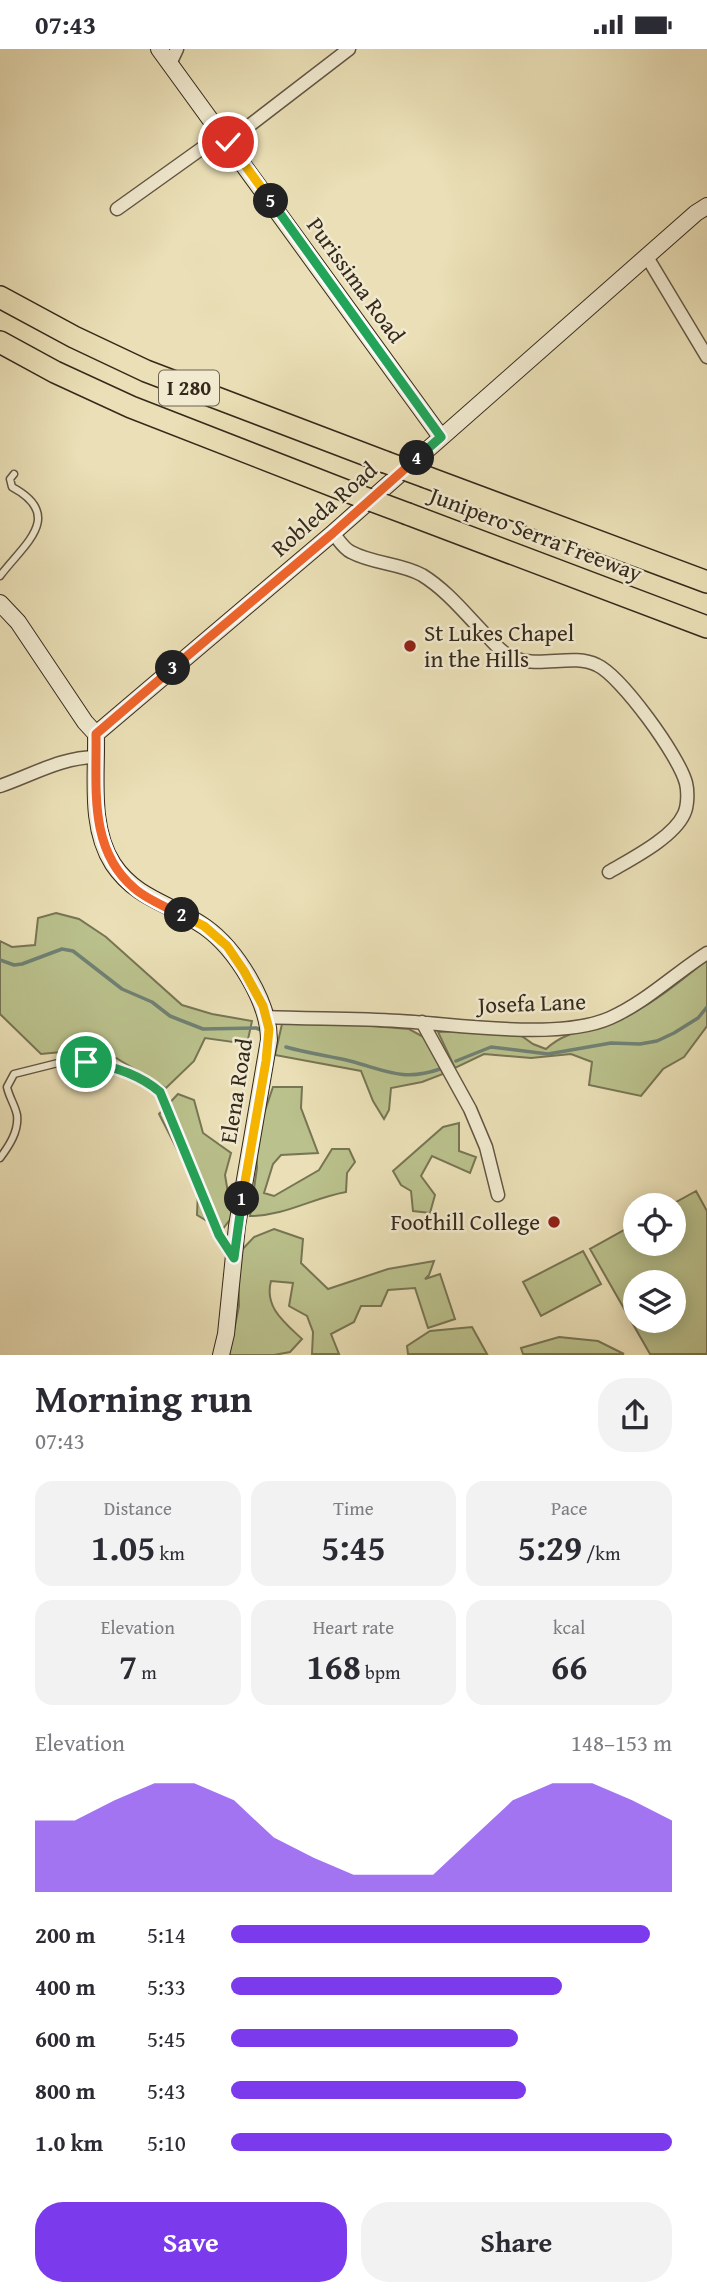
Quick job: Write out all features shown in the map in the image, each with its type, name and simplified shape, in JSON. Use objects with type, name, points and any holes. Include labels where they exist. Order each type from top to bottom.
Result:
[{"type":"highway","name":"Junipero Serra Freeway","points":[[0,297],[74,337],[146,371],[707,582]]},
{"type":"highway","name":"Junipero Serra Freeway","points":[[0,342],[55,372],[131,407],[707,627]]},
{"type":"street","name":"Purissima Road","points":[[159,49],[174,57],[225,138],[441,437]]},
{"type":"street","points":[[117,209],[225,138],[349,49]]},
{"type":"street","name":"Robleda Road","points":[[96,734],[333,533],[707,206]]},
{"type":"street","points":[[647,257],[707,357]]},
{"type":"street","points":[[333,533],[350,552],[421,575],[445,592],[509,656],[528,662],[594,663],[622,686],[678,765],[686,783],[687,800],[684,815],[669,833],[609,872]]},
{"type":"street","points":[[0,603],[18,622],[85,722],[96,734]]},
{"type":"street","name":"Elena Road","points":[[96,734],[98,825],[113,864],[134,889],[204,926],[227,946],[244,971],[266,1017],[269,1040],[237,1226],[222,1355]]},
{"type":"street","points":[[0,786],[33,775],[59,762],[80,757],[96,757]]},
{"type":"street","name":"Josefa Lane","points":[[266,1017],[422,1022],[501,1028],[582,1027],[636,1005],[707,953]]},
{"type":"street","points":[[422,1022],[470,1109],[486,1147],[498,1195]]},
{"type":"lane","points":[[0,576],[38,528],[38,516],[33,504],[27,495],[12,487],[10,479],[14,474]]},
{"type":"lane","points":[[0,1158],[10,1144],[16,1128],[17,1114],[7,1087],[14,1074],[62,1062],[86,1062],[109,1066],[148,1081],[160,1092],[219,1235],[234,1258]]},
{"type":"green space","points":[[56,913],[79,919],[106,937],[182,1005],[252,1021],[247,1044],[205,1038],[194,1061],[166,1088],[116,1058],[72,1051],[41,1054],[0,1014],[0,941],[12,947],[35,945],[38,918]]},
{"type":"green space","points":[[707,960],[707,1026],[684,1057],[663,1069],[641,1096],[589,1085],[592,1062],[571,1054],[531,1058],[484,1054],[455,1068],[438,1032],[512,1029],[533,1044],[546,1049],[565,1036],[631,1014],[661,996]]},
{"type":"green space","points":[[310,1021],[409,1029],[429,1040],[443,1074],[422,1082],[391,1088],[389,1110],[384,1119],[373,1101],[361,1071],[275,1055],[282,1024]]},
{"type":"green space","points":[[273,1087],[302,1087],[301,1108],[318,1153],[281,1155],[273,1164],[264,1193],[274,1196],[319,1170],[332,1149],[349,1149],[355,1162],[347,1173],[346,1192],[275,1213],[250,1216],[257,1168],[256,1137]]},
{"type":"green space","points":[[178,1094],[194,1100],[203,1133],[231,1153],[225,1175],[232,1217],[222,1230],[197,1215],[198,1190],[159,1114]]},
{"type":"green space","points":[[459,1123],[459,1151],[476,1157],[470,1173],[432,1156],[421,1176],[435,1195],[430,1213],[413,1211],[411,1191],[401,1185],[393,1171],[443,1127]]},
{"type":"green space","points":[[696,1191],[707,1211],[707,1354],[650,1354],[638,1333],[686,1333],[686,1270],[623,1270],[623,1307],[590,1249],[623,1231],[623,1256],[686,1256],[686,1197]]},
{"type":"green space","points":[[274,1229],[303,1239],[301,1263],[328,1289],[388,1269],[434,1261],[425,1279],[440,1274],[455,1319],[428,1328],[415,1288],[388,1290],[381,1306],[361,1306],[354,1322],[331,1334],[339,1354],[312,1354],[313,1332],[307,1316],[289,1306],[293,1283],[271,1281],[270,1299],[273,1306],[282,1320],[302,1339],[290,1352],[274,1355],[229,1355],[239,1306],[238,1254],[254,1237]]},
{"type":"green space","points":[[583,1251],[601,1284],[541,1316],[523,1282]]},
{"type":"green space","points":[[472,1327],[487,1354],[408,1354],[407,1346],[430,1331]]},
{"type":"green space","points":[[559,1337],[598,1341],[624,1354],[523,1354],[521,1348]]},
{"type":"waterway","points":[[0,960],[14,965],[62,949],[73,951],[122,989],[152,1002],[170,1016],[203,1029],[256,1028],[264,1031]]},
{"type":"waterway","points":[[456,1061],[491,1047],[548,1054],[611,1043],[640,1044],[657,1041],[698,1018],[707,1007]]},
{"type":"waterway","points":[[286,1047],[404,1075],[440,1069]]},
{"type":"place","name":"St Lukes Chapel in the Hills","points":[[410,646]]},
{"type":"place","name":"Foothill College","points":[[554,1222]]},
{"type":"route","points":[[86,1062],[109,1066],[148,1081],[160,1092],[219,1235],[234,1258],[237,1226],[269,1040],[266,1017],[244,971],[227,946],[204,926],[134,889],[113,864],[98,825],[96,734],[333,533],[441,437],[228,142]]}]
